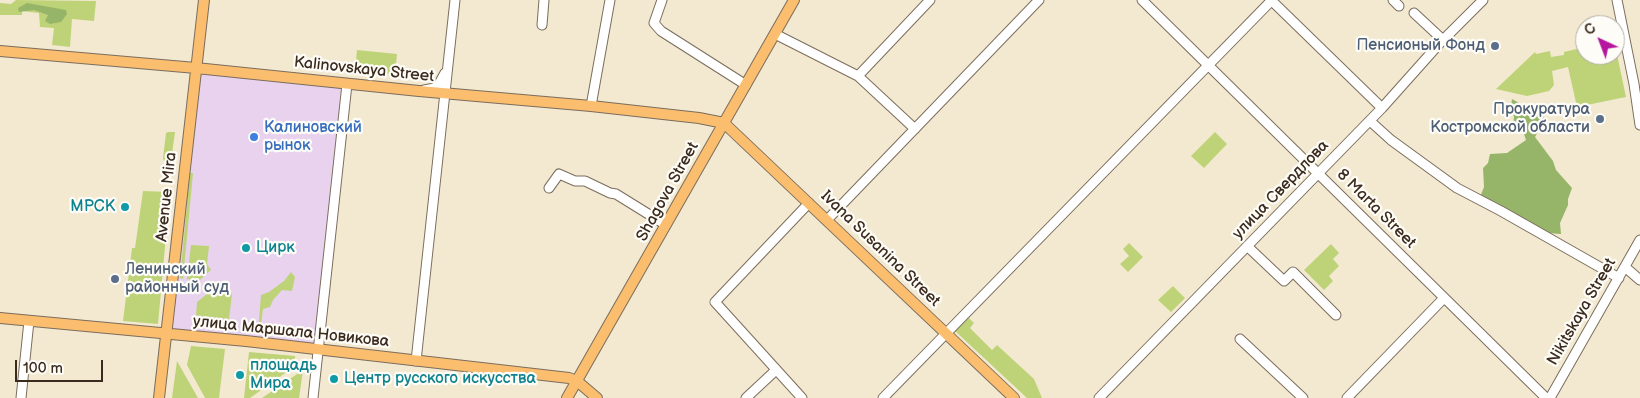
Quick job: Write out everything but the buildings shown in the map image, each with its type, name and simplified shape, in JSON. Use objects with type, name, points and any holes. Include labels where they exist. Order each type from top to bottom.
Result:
[{"type":"main road","name":"Avenue Mira","points":[[159,398],[204,0]]},
{"type":"main road","name":"Shagova Street","points":[[568,398],[794,0]]},
{"type":"main road","name":"Kalinovskaya Street","points":[[0,51],[591,106],[724,122]]},
{"type":"main road","name":"Ivana Susanina Street","points":[[724,122],[1014,398]]},
{"type":"main road","name":"улица Маршала Новикова","points":[[0,318],[319,349],[569,378],[577,381]]},
{"type":"main road","points":[[577,381],[597,398]]},
{"type":"street","points":[[416,361],[455,0]]},
{"type":"street","points":[[542,25],[544,0]]},
{"type":"street","points":[[591,106],[610,0]]},
{"type":"street","points":[[662,0],[654,23],[661,31],[746,85]]},
{"type":"street","points":[[858,76],[930,0]]},
{"type":"street","points":[[826,220],[1039,0]]},
{"type":"street","name":"8 Marta Street","points":[[1142,0],[1546,398]]},
{"type":"street","points":[[883,398],[1271,0],[1382,108]]},
{"type":"street","name":"улица Свердлова","points":[[1099,398],[1370,121],[1442,40],[1483,0]]},
{"type":"street","points":[[1617,0],[1640,125]]},
{"type":"street","points":[[1414,13],[1442,40]]},
{"type":"street","points":[[775,34],[858,76],[915,129]]},
{"type":"street","points":[[419,91],[435,88],[444,78],[448,64]]},
{"type":"street","points":[[313,398],[347,84]]},
{"type":"street","points":[[1370,121],[1391,140],[1457,188],[1619,278]]},
{"type":"street","points":[[549,188],[559,174],[575,181],[585,181],[616,194],[666,225]]},
{"type":"street","points":[[802,398],[715,302],[809,203]]},
{"type":"street","name":"Nikitskaya Street","points":[[1550,398],[1640,240]]},
{"type":"street","points":[[1247,246],[1284,281],[1293,272],[1336,315]]},
{"type":"street","points":[[1625,266],[1640,280]]},
{"type":"street","points":[[1347,398],[1444,298]]},
{"type":"street","points":[[21,398],[29,321]]},
{"type":"street","points":[[1240,339],[1303,398]]},
{"type":"street","points":[[746,398],[776,370]]},
{"type":"shaded area","points":[[200,74],[342,88],[315,344],[172,329]]},
{"type":"green space","points":[[16,0],[96,1],[94,21],[72,19],[70,47],[52,45],[54,28],[40,27],[39,13],[22,11],[22,15],[0,15],[0,3],[11,4]]},
{"type":"green space","points":[[27,3],[66,10],[67,14],[61,22],[50,24],[45,21],[48,15],[34,10],[19,12],[18,8]]},
{"type":"green space","points":[[1575,49],[1575,65],[1619,65],[1626,97],[1577,107],[1568,67],[1552,71],[1554,85],[1549,91],[1527,96],[1496,89],[1535,52],[1536,54],[1550,51],[1551,57],[1564,55],[1564,52]]},
{"type":"green space","points":[[357,50],[397,54],[395,75],[355,71]]},
{"type":"green space","points":[[1512,99],[1546,118],[1535,137],[1553,161],[1556,170],[1572,188],[1568,205],[1560,223],[1561,234],[1547,233],[1480,197],[1484,187],[1483,168],[1488,163],[1490,154],[1507,153],[1526,140],[1522,128],[1513,128],[1514,116],[1510,113]]},
{"type":"green space","points":[[175,132],[171,161],[164,161],[166,133]]},
{"type":"green space","points":[[1215,132],[1227,144],[1204,168],[1191,156]]},
{"type":"green space","points":[[190,173],[193,173],[183,279],[180,278]]},
{"type":"green space","points":[[143,191],[170,192],[158,324],[123,321],[132,248],[135,248]]},
{"type":"green space","points":[[1129,243],[1143,257],[1128,272],[1120,264],[1129,256],[1123,249]]},
{"type":"green space","points":[[1331,244],[1339,253],[1333,259],[1339,266],[1329,276],[1333,281],[1324,290],[1304,270]]},
{"type":"green space","points":[[191,245],[209,246],[207,264],[211,270],[199,281],[187,279]]},
{"type":"green space","points":[[291,272],[295,277],[292,291],[282,290],[273,300],[270,307],[263,309],[260,333],[258,333],[261,295],[269,292],[284,281]]},
{"type":"green space","points":[[221,283],[232,294],[229,319],[223,320],[223,318],[215,319],[215,317],[208,318],[196,315],[197,302]]},
{"type":"green space","points":[[1173,286],[1185,298],[1171,312],[1158,300]]},
{"type":"green space","points":[[968,317],[974,323],[970,328],[992,350],[997,345],[1034,379],[1042,398],[1027,398],[955,331]]},
{"type":"green space","points":[[191,346],[225,349],[219,398],[205,398],[187,365]]},
{"type":"green space","points":[[249,352],[295,356],[295,366],[250,398],[244,398]]},
{"type":"green space","points":[[177,361],[198,398],[172,398]]},
{"type":"green space","points":[[303,370],[299,398],[262,398]]},
{"type":"place","name":"Пенсионый Фонд","points":[[1495,46]]},
{"type":"place","name":"Прокуратура Костромской области","points":[[1600,119]]},
{"type":"place","name":"Калиновский рынок","points":[[254,137]]},
{"type":"place","name":"МРСК","points":[[125,207]]},
{"type":"place","name":"Цирк","points":[[246,248]]},
{"type":"place","name":"Ленинский районный суд","points":[[115,279]]},
{"type":"place","name":"площадь Мира","points":[[240,375]]},
{"type":"place","name":"Центр русского искусства","points":[[334,379]]}]
